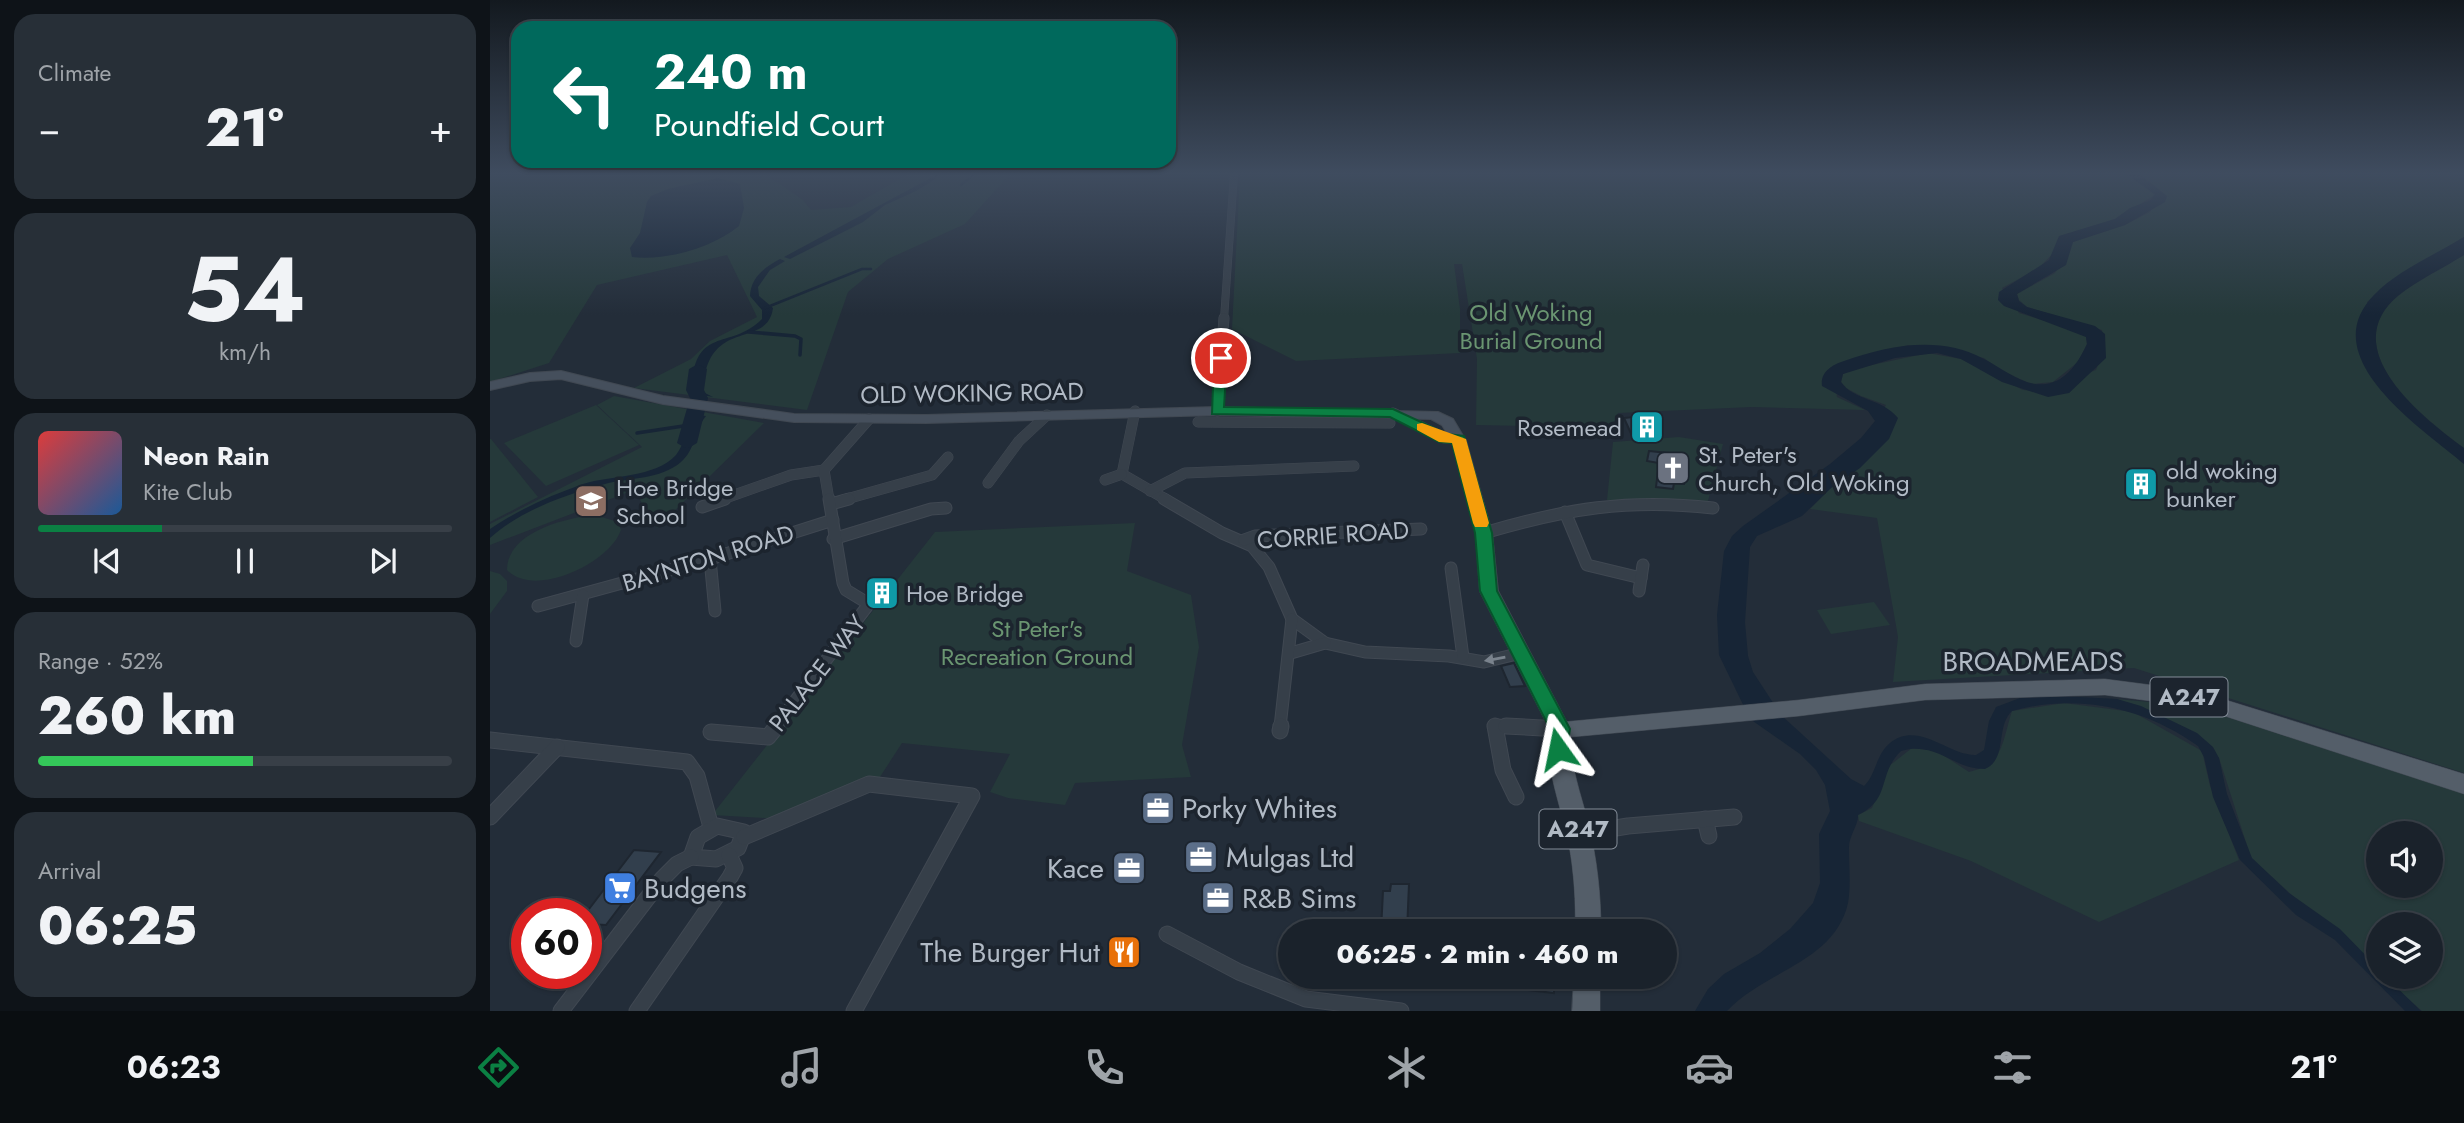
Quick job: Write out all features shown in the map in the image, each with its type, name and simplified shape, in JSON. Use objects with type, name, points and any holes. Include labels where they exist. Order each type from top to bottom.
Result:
[{"type":"main road","name":"OLD WOKING ROAD","points":[[490,386],[553,375],[663,400],[794,418],[869,419],[1135,411],[1217,411],[1296,417],[1391,418],[1433,415],[1448,422],[1457,435],[1484,533]]},
{"type":"main road","points":[[1484,533],[1489,591],[1560,729]]},
{"type":"main road","name":"BROADMEADS","points":[[1560,729],[1637,720],[1799,708],[1925,692],[2066,686],[2151,691],[2197,699],[2464,784]]},
{"type":"main road","name":"A247","points":[[1560,729],[1561,765],[1579,834],[1588,919]]},
{"type":"main road","points":[[1586,1011],[1587,989]]},
{"type":"street","points":[[1217,411],[1231,221]]},
{"type":"street","points":[[1122,474],[1135,411]]},
{"type":"street","points":[[988,484],[1019,441],[1047,415]]},
{"type":"street","points":[[1198,422],[1296,417]]},
{"type":"street","points":[[702,507],[792,475],[824,470],[869,419]]},
{"type":"street","points":[[831,504],[932,475],[947,457]]},
{"type":"street","points":[[1150,491],[1185,473],[1354,466]]},
{"type":"street","name":"PALACE WAY","points":[[711,732],[768,737],[866,611],[869,604],[846,590],[843,583],[833,539],[831,504],[824,470]]},
{"type":"street","points":[[1105,480],[1122,474]]},
{"type":"street","points":[[1122,474],[1222,533],[1244,540],[1269,567],[1293,619],[1280,732]]},
{"type":"street","points":[[1484,533],[1565,512],[1657,502],[1713,508]]},
{"type":"street","points":[[833,539],[930,509],[946,508]]},
{"type":"street","points":[[1565,512],[1587,565],[1641,578]]},
{"type":"street","name":"BAYNTON ROAD","points":[[538,606],[710,559],[833,520]]},
{"type":"street","name":"CORRIE ROAD","points":[[1244,540],[1255,536],[1421,529]]},
{"type":"street","points":[[710,559],[715,611]]},
{"type":"street","points":[[1639,591],[1643,565]]},
{"type":"street","points":[[1451,568],[1466,658]]},
{"type":"street","points":[[576,641],[583,595]]},
{"type":"street","points":[[1293,619],[1325,643],[1365,653],[1466,658],[1490,662],[1521,653]]},
{"type":"street","points":[[1291,653],[1325,643]]},
{"type":"street","points":[[1516,797],[1503,770],[1494,725],[1560,729]]},
{"type":"street","points":[[490,740],[687,762],[694,768],[711,827]]},
{"type":"street","points":[[490,817],[557,747]]},
{"type":"street","points":[[561,1011],[662,879],[677,864],[691,857],[713,861],[729,855],[744,837],[869,784],[972,796],[854,1011]]},
{"type":"street","points":[[1579,834],[1628,826],[1734,817]]},
{"type":"street","points":[[1704,819],[1710,836]]},
{"type":"street","points":[[691,857],[695,840],[711,827],[739,828],[744,831],[744,837]]},
{"type":"street","points":[[637,1011],[730,877],[735,868],[729,855]]},
{"type":"street","points":[[1167,934],[1239,972],[1306,999],[1401,1011]]},
{"type":"green space","points":[[490,221],[968,221],[888,259],[848,292],[807,410],[634,388],[691,359],[710,341],[757,317],[727,255],[597,285],[549,363],[490,382]]},
{"type":"green space","name":"Old Woking Burial Ground","points":[[1238,221],[2108,221],[2060,236],[2055,251],[2039,268],[2002,288],[2019,313],[2072,329],[2086,337],[2087,344],[2078,362],[2053,382],[2031,384],[1998,369],[1984,358],[1908,345],[1832,366],[1837,397],[1865,410],[1752,407],[1618,413],[1612,428],[1476,425],[1477,359],[1462,264],[1454,264],[1460,309],[1460,353],[1296,361],[1232,329]]},
{"type":"green space","points":[[2132,221],[2464,221],[2464,237],[2391,281],[2367,302],[2382,391],[2464,464],[2464,773],[2134,668],[1893,682],[1898,637],[1877,518],[1810,509],[1831,488],[1886,405],[1846,388],[1841,382],[1843,374],[1853,369],[1928,353],[1961,359],[2023,390],[2069,393],[2085,374],[2096,370],[2104,350],[2102,330],[2027,307],[2017,294],[2055,273],[2073,242]]},
{"type":"green space","points":[[2464,255],[2464,448],[2427,418],[2391,380],[2380,359],[2376,337],[2381,316],[2399,295]]},
{"type":"green space","points":[[614,396],[764,423],[657,528],[634,490],[490,545],[490,524],[642,447],[597,405]]},
{"type":"green space","points":[[596,405],[639,445],[546,486],[504,443]]},
{"type":"green space","points":[[1679,437],[1723,444],[1708,501],[1607,500],[1613,442]]},
{"type":"green space","points":[[490,439],[538,497],[490,522]]},
{"type":"green space","points":[[595,515],[618,522],[621,530],[614,542],[587,565],[552,579],[535,581],[519,578],[507,570],[510,557],[527,537],[554,524]]},
{"type":"green space","name":"St Peter's Recreation Ground","points":[[1135,523],[1127,571],[1191,595],[1199,647],[1182,745],[1191,777],[1075,783],[1065,805],[1008,798],[990,792],[1010,754],[902,743],[878,780],[782,819],[712,815],[935,532]]},
{"type":"green space","points":[[490,571],[500,574],[507,581],[507,591],[490,614]]},
{"type":"green space","points":[[1874,602],[1890,625],[1831,634],[1817,610]]},
{"type":"green space","points":[[2117,699],[2192,706],[2464,790],[2464,1011],[2422,1011],[2397,989],[2443,989],[2443,912],[2366,912],[2366,962],[2251,858],[2219,758],[2197,734]]},
{"type":"green space","points":[[2064,703],[2133,712],[2202,751],[2210,786],[2239,860],[2099,922],[1971,861],[1859,821],[1858,815],[1872,808],[1889,766],[1912,748],[1937,751],[1969,772],[1989,763],[2000,750],[2012,711]]},
{"type":"water","points":[[643,221],[740,221],[739,226],[716,241],[674,255],[659,257],[632,257],[630,248],[640,233]]},
{"type":"water","points":[[850,221],[864,221],[790,259],[784,257]]},
{"type":"water","points":[[2108,221],[2132,221],[2073,242],[2066,265],[2017,294],[2019,301],[2027,307],[2095,326],[2105,334],[2106,358],[2069,393],[2048,397],[2002,382],[1961,359],[1937,353],[1895,358],[1843,374],[1841,382],[1853,393],[1884,407],[1898,418],[1889,439],[1860,468],[1831,488],[1802,516],[1757,536],[1750,547],[1745,622],[1748,656],[1753,672],[1781,715],[1851,779],[1864,786],[1885,748],[1901,737],[1922,737],[1966,754],[1976,755],[1984,750],[1989,721],[1996,707],[2020,698],[2060,696],[2117,699],[2141,706],[2197,733],[2213,747],[2219,758],[2227,794],[2252,858],[2289,893],[2340,929],[2366,956],[2366,971],[2335,940],[2296,915],[2240,860],[2213,797],[2204,757],[2198,746],[2155,722],[2132,713],[2109,707],[2060,703],[2012,711],[2004,725],[1997,758],[1985,769],[1963,765],[1935,752],[1914,749],[1901,751],[1889,768],[1876,801],[1858,815],[1849,844],[1848,903],[1841,923],[1829,939],[1814,953],[1742,997],[1727,1011],[1695,1011],[1708,989],[1724,974],[1760,953],[1790,929],[1813,903],[1820,883],[1819,834],[1830,811],[1825,785],[1816,770],[1800,754],[1750,719],[1719,655],[1717,615],[1724,551],[1732,536],[1743,526],[1830,464],[1861,438],[1875,421],[1868,411],[1822,386],[1825,373],[1835,365],[1861,355],[1896,347],[1932,345],[1967,352],[2029,383],[2046,384],[2066,375],[2084,350],[2086,337],[2004,306],[1998,300],[1999,292],[2049,260],[2059,236]]},
{"type":"water","points":[[2464,237],[2464,255],[2399,295],[2381,316],[2376,337],[2380,359],[2391,380],[2427,418],[2464,448],[2464,464],[2423,431],[2380,389],[2364,366],[2356,342],[2359,319],[2374,295],[2405,270]]},
{"type":"water","points":[[780,259],[785,261],[770,270],[758,287],[759,296],[773,308],[768,321],[760,328],[725,343],[714,352],[707,368],[703,392],[713,397],[691,393],[694,371],[706,348],[750,329],[762,319],[762,310],[750,296],[751,289],[759,274]]},
{"type":"water","points":[[689,414],[706,416],[690,451],[673,468],[654,475],[605,484],[559,499],[515,519],[490,538],[490,529],[547,498],[594,481],[645,472],[667,462],[682,446]]},
{"type":"water","points":[[2383,989],[2398,989],[2421,1011],[2405,1011]]},
{"type":"building","name":"Rosemead","points":[[1652,415],[1661,436],[1633,438],[1624,418]]},
{"type":"building","name":"St. Peter's Church, Old Woking","points":[[1649,451],[1678,454],[1677,464],[1686,465],[1684,484],[1674,483],[1673,489],[1656,487],[1659,463],[1647,461]]},
{"type":"building","points":[[1514,663],[1525,686],[1510,687],[1501,666]]},
{"type":"building","name":"Budgens","points":[[634,850],[661,852],[606,925],[602,925],[602,898],[597,898]]},
{"type":"building","points":[[1391,884],[1409,884],[1408,919],[1382,919],[1383,891],[1390,891]]},
{"type":"building","points":[[1521,989],[1554,989],[1554,993]]},
{"type":"waterway","points":[[765,308],[862,269],[871,269]]},
{"type":"waterway","points":[[749,332],[795,336],[801,339],[800,355]]},
{"type":"waterway","points":[[687,443],[699,398],[695,390],[698,369]]},
{"type":"waterway","points":[[637,433],[690,425]]},
{"type":"slow traffic","points":[[1422,427],[1440,437],[1458,439],[1481,523]]},
{"type":"place","name":"Rosemead","points":[[1647,427]]},
{"type":"place","name":"St. Peter's Church, Old Woking","points":[[1673,468]]},
{"type":"place","name":"old woking bunker","points":[[2141,484]]},
{"type":"place","name":"Hoe Bridge School","points":[[591,501]]},
{"type":"place","name":"Hoe Bridge","points":[[882,593]]},
{"type":"place","name":"Porky Whites","points":[[1158,808]]},
{"type":"place","name":"Mulgas Ltd","points":[[1201,857]]},
{"type":"place","name":"Kace","points":[[1129,868]]},
{"type":"place","name":"Budgens","points":[[620,888]]},
{"type":"place","name":"R&B Sims","points":[[1218,898]]},
{"type":"place","name":"The Burger Hut","points":[[1124,952]]},
{"type":"route","points":[[1221,358],[1217,411],[1393,413],[1400,419],[1440,437],[1458,439],[1484,533],[1489,591],[1497,612],[1560,729],[1558,749]]}]
